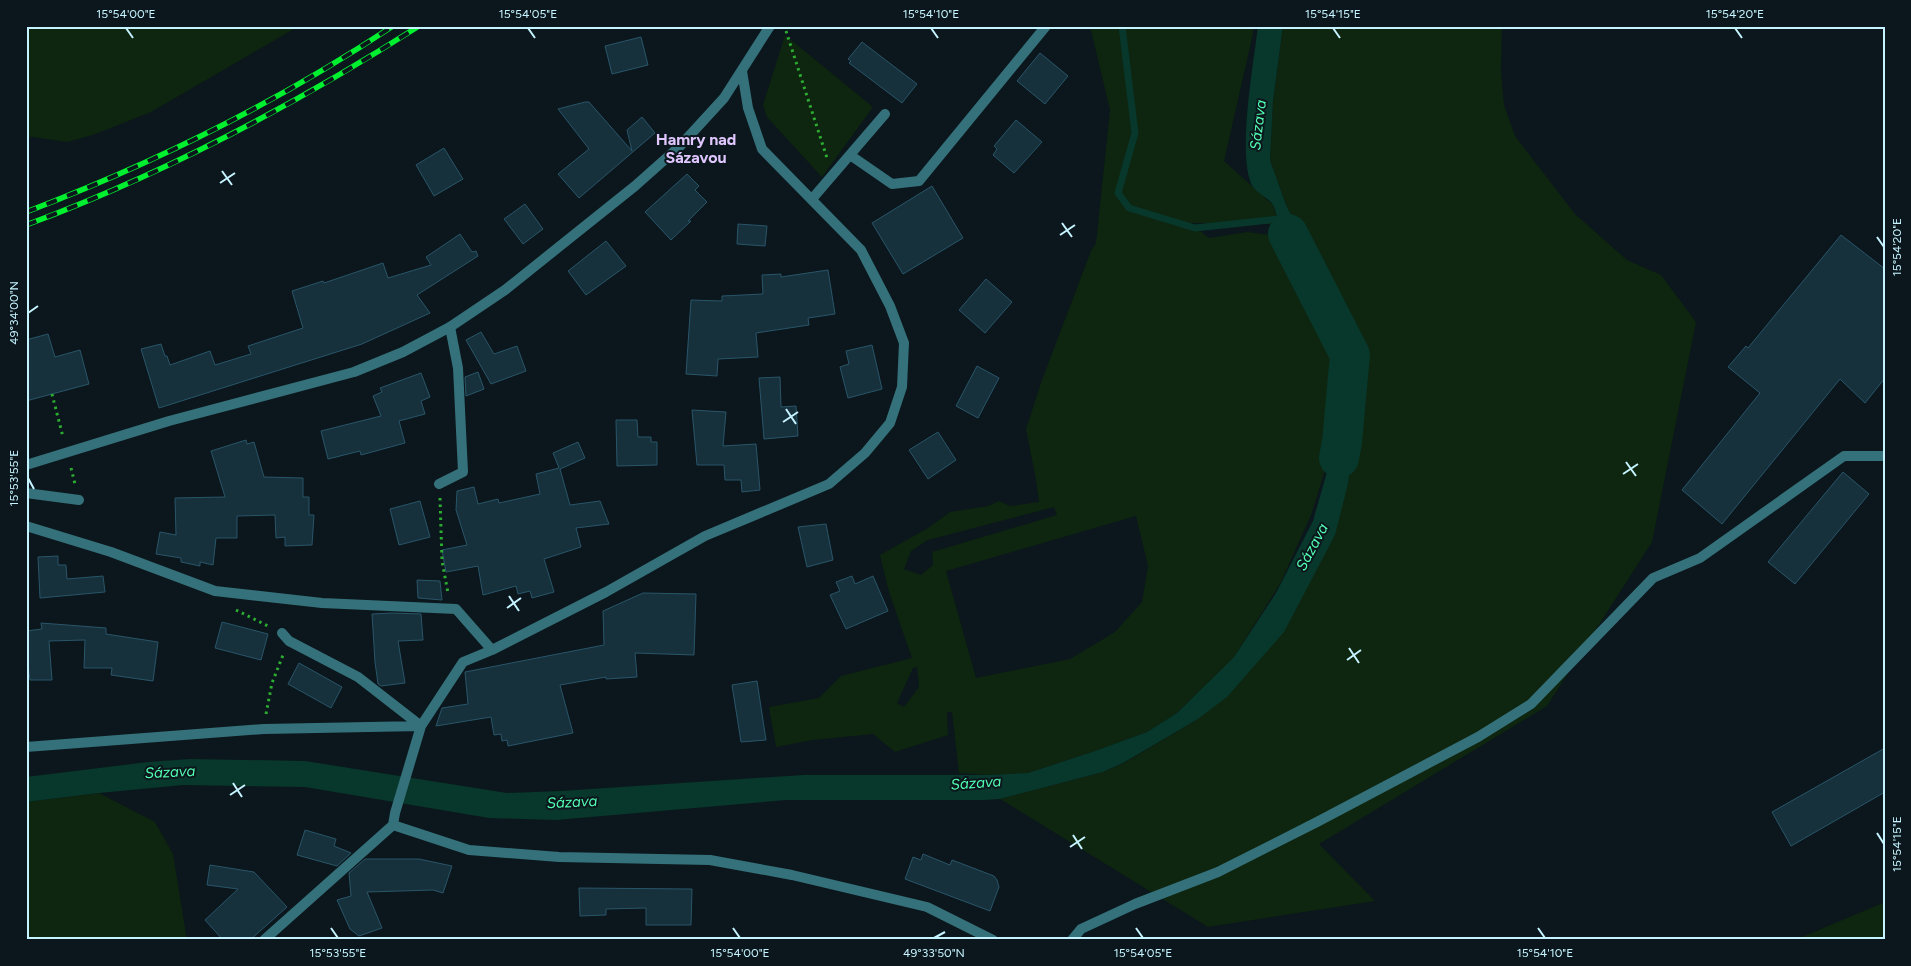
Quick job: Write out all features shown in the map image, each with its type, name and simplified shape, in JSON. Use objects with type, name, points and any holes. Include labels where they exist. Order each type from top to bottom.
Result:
[{"type":"street","points":[[26,465],[169,420],[354,372],[403,352],[450,327],[505,290],[635,186],[680,146],[724,98],[770,26]]},
{"type":"street","points":[[850,154],[892,184],[919,181],[1046,26]]},
{"type":"street","points":[[264,940],[393,825],[421,726],[463,662],[492,650],[606,592],[706,536],[829,484],[865,453],[890,423],[902,387],[904,343],[890,306],[861,250],[762,149],[748,108],[742,71]]},
{"type":"street","points":[[812,199],[885,114]]},
{"type":"street","points":[[439,484],[463,472],[458,368],[450,327]]},
{"type":"street","points":[[1072,940],[1081,929],[1135,904],[1218,872],[1478,737],[1531,704],[1653,578],[1700,558],[1844,456],[1885,456]]},
{"type":"street","points":[[26,492],[79,500]]},
{"type":"street","points":[[26,526],[111,552],[215,591],[322,603],[456,609],[492,650]]},
{"type":"street","points":[[285,637],[358,677],[421,726]]},
{"type":"street","points":[[26,747],[264,729],[421,726]]},
{"type":"street","points":[[393,825],[469,850],[559,857],[710,860],[792,875],[927,907],[994,940]]},
{"type":"path","points":[[785,28],[832,176]]},
{"type":"path","points":[[52,394],[63,440]]},
{"type":"path","points":[[439,484],[442,561],[450,609]]},
{"type":"path","points":[[215,591],[226,603],[239,612],[285,637],[272,683],[264,729]]},
{"type":"shaded area","points":[[26,26],[299,26],[151,112],[93,135],[67,142],[26,136]]},
{"type":"shaded area","points":[[1090,26],[1253,26],[1253,34],[1224,161],[1273,205],[1279,224],[1190,223],[1209,238],[1247,232],[1271,235],[1291,255],[1321,293],[1347,346],[1352,384],[1311,515],[1280,584],[1234,657],[1177,713],[1147,732],[1028,773],[989,775],[959,773],[952,712],[947,712],[948,735],[895,752],[873,734],[813,740],[776,747],[769,707],[819,698],[841,676],[912,658],[889,592],[880,555],[928,528],[950,512],[988,506],[999,501],[1010,506],[1039,502],[1026,429],[1042,380],[1091,251],[1096,243],[1110,110]],"holes":[[[1054,507],[1057,515],[932,552],[933,565],[921,575],[904,569],[911,551],[928,540]],[[1136,516],[1148,566],[1142,602],[1115,632],[1070,659],[976,678],[946,571]],[[917,667],[919,687],[904,707],[897,703],[913,668]]]},
{"type":"shaded area","points":[[1283,26],[1502,26],[1501,72],[1504,105],[1515,136],[1575,214],[1627,260],[1661,275],[1696,322],[1652,542],[1547,706],[1319,844],[1375,901],[1208,927],[1000,799],[1103,772],[1124,763],[1198,719],[1348,484],[1364,370],[1361,347],[1286,205],[1270,160],[1273,101]]},
{"type":"shaded area","points":[[785,35],[873,107],[822,177],[767,117],[763,105]]},
{"type":"shaded area","points":[[99,793],[155,822],[173,854],[187,940],[26,940],[26,802]]},
{"type":"shaded area","points":[[1885,902],[1885,940],[1795,940]]},
{"type":"water","points":[[1258,26],[1283,26],[1273,101],[1270,160],[1286,205],[1361,347],[1364,370],[1348,484],[1335,535],[1284,632],[1227,697],[1198,719],[1123,763],[1103,772],[1000,799],[786,800],[556,820],[489,818],[305,787],[183,785],[26,802],[26,777],[148,762],[190,759],[305,761],[507,793],[803,775],[989,775],[1028,773],[1147,732],[1177,713],[1234,657],[1276,593],[1313,521],[1352,384],[1347,346],[1321,293],[1284,248],[1272,224],[1278,223],[1274,207],[1269,200],[1253,187],[1248,173],[1246,133]]},
{"type":"building","points":[[641,37],[648,65],[612,74],[605,46]]},
{"type":"building","points":[[862,42],[917,84],[902,103],[849,63],[851,61],[848,59]]},
{"type":"building","points":[[1040,53],[1068,76],[1045,104],[1017,81]]},
{"type":"building","points":[[589,102],[632,151],[627,130],[642,117],[655,133],[579,198],[558,174],[589,149],[558,109]]},
{"type":"building","points":[[1016,120],[1042,142],[1014,173],[993,155],[997,149],[994,146]]},
{"type":"building","points":[[444,148],[463,179],[434,196],[416,165]]},
{"type":"building","points":[[687,174],[699,186],[695,190],[707,202],[671,240],[645,212]]},
{"type":"building","points":[[932,186],[963,238],[903,274],[872,223]]},
{"type":"building","points":[[525,204],[543,229],[523,244],[504,219]]},
{"type":"building","points":[[738,224],[767,226],[765,246],[737,244]]},
{"type":"building","points":[[460,234],[472,252],[476,251],[478,256],[417,295],[430,313],[362,344],[159,408],[141,349],[161,344],[170,365],[210,351],[215,365],[251,354],[248,346],[303,328],[292,291],[323,281],[324,283],[383,263],[388,278],[431,265],[426,257]]},
{"type":"building","points":[[1841,235],[1885,269],[1885,378],[1865,403],[1840,379],[1722,524],[1682,490],[1760,393],[1728,367],[1746,346],[1748,348]]},
{"type":"building","points":[[606,241],[626,266],[586,295],[568,271]]},
{"type":"building","points":[[828,270],[835,314],[808,318],[809,325],[756,333],[758,357],[718,359],[717,376],[686,374],[691,300],[722,301],[722,296],[763,294],[762,275],[781,274],[781,277]]},
{"type":"building","points":[[986,279],[1012,302],[985,333],[959,310]]},
{"type":"building","points":[[481,332],[494,354],[517,346],[526,371],[491,384],[466,340]]},
{"type":"building","points":[[48,334],[55,357],[80,350],[89,384],[26,401],[26,340]]},
{"type":"building","points":[[872,345],[882,389],[848,398],[840,367],[849,364],[846,351]]},
{"type":"building","points":[[977,366],[999,378],[978,418],[956,406]]},
{"type":"building","points":[[478,372],[484,389],[466,396],[465,377]]},
{"type":"building","points":[[421,373],[430,397],[421,401],[425,414],[399,421],[405,443],[361,455],[360,451],[328,459],[321,431],[381,416],[373,396],[382,392],[380,388]]},
{"type":"building","points":[[780,377],[781,407],[796,406],[798,436],[764,439],[759,378]]},
{"type":"building","points":[[692,410],[726,412],[723,446],[756,444],[760,490],[742,492],[741,480],[725,480],[724,465],[697,465]]},
{"type":"building","points":[[616,420],[637,420],[638,437],[651,437],[651,442],[657,442],[657,465],[617,466]]},
{"type":"building","points":[[938,432],[956,460],[928,479],[909,450]]},
{"type":"building","points":[[246,440],[247,444],[254,442],[264,477],[303,478],[303,497],[309,497],[309,515],[314,515],[312,545],[285,546],[285,537],[276,538],[275,515],[237,516],[237,538],[216,538],[213,565],[200,562],[200,566],[181,562],[181,558],[156,554],[160,532],[176,535],[175,498],[225,497],[211,451]]},
{"type":"building","points":[[578,442],[585,458],[560,469],[570,505],[600,501],[609,524],[576,528],[581,547],[544,559],[554,592],[532,598],[530,591],[518,594],[516,586],[483,595],[478,566],[446,572],[442,550],[467,545],[456,510],[457,491],[474,487],[478,504],[498,499],[499,503],[540,494],[536,474],[559,468],[553,453]]},
{"type":"building","points":[[1843,472],[1869,494],[1795,584],[1768,562]]},
{"type":"building","points":[[420,501],[430,537],[399,545],[390,509]]},
{"type":"building","points":[[826,524],[833,560],[807,567],[798,527]]},
{"type":"building","points":[[58,556],[58,565],[66,565],[67,579],[103,576],[105,592],[40,598],[38,557]]},
{"type":"building","points":[[852,576],[855,584],[873,576],[888,611],[846,629],[830,595],[840,591],[836,582]]},
{"type":"building","points":[[417,580],[440,581],[442,600],[418,598]]},
{"type":"building","points":[[643,593],[696,594],[694,655],[635,653],[637,677],[606,679],[606,677],[560,685],[573,733],[508,746],[507,740],[502,741],[501,734],[494,735],[491,717],[436,726],[442,708],[468,704],[465,672],[604,645],[603,611]]},
{"type":"building","points":[[372,614],[421,614],[423,640],[398,641],[405,683],[381,686],[378,684],[375,662]]},
{"type":"building","points":[[222,622],[268,634],[261,660],[215,648]]},
{"type":"building","points":[[41,623],[106,628],[106,634],[158,642],[153,681],[111,675],[112,668],[84,668],[85,640],[49,641],[52,680],[30,680],[26,651],[26,631],[42,629]]},
{"type":"building","points":[[299,663],[342,687],[331,708],[288,684]]},
{"type":"building","points":[[757,681],[766,740],[741,742],[732,685]]},
{"type":"building","points":[[1885,748],[1885,792],[1791,846],[1772,812]]},
{"type":"building","points":[[305,830],[336,839],[334,846],[351,853],[337,866],[297,855]]},
{"type":"building","points":[[923,854],[950,865],[952,860],[994,876],[999,887],[990,911],[905,879],[913,857],[921,860]]},
{"type":"building","points":[[365,859],[419,859],[452,866],[443,893],[433,890],[367,892],[382,928],[359,936],[350,929],[337,900],[351,896],[349,873]]},
{"type":"building","points":[[210,865],[254,872],[287,907],[250,940],[223,940],[205,920],[238,889],[207,885]]},
{"type":"building","points":[[579,888],[692,889],[691,925],[646,925],[646,908],[606,909],[606,915],[580,916]]},
{"type":"waterway","points":[[1122,26],[1135,133],[1118,193],[1129,208],[1195,228],[1280,219]]},
{"type":"waterway","name":"Sázava","points":[[1288,234],[1350,355],[1339,458]]},
{"type":"railway","points":[[26,212],[122,173],[215,129],[350,54],[393,26]]},
{"type":"railway","points":[[26,225],[129,183],[228,136],[324,84],[419,26]]},
{"type":"district","name":"Hamry nad Sázavou","points":[[696,148]]}]
